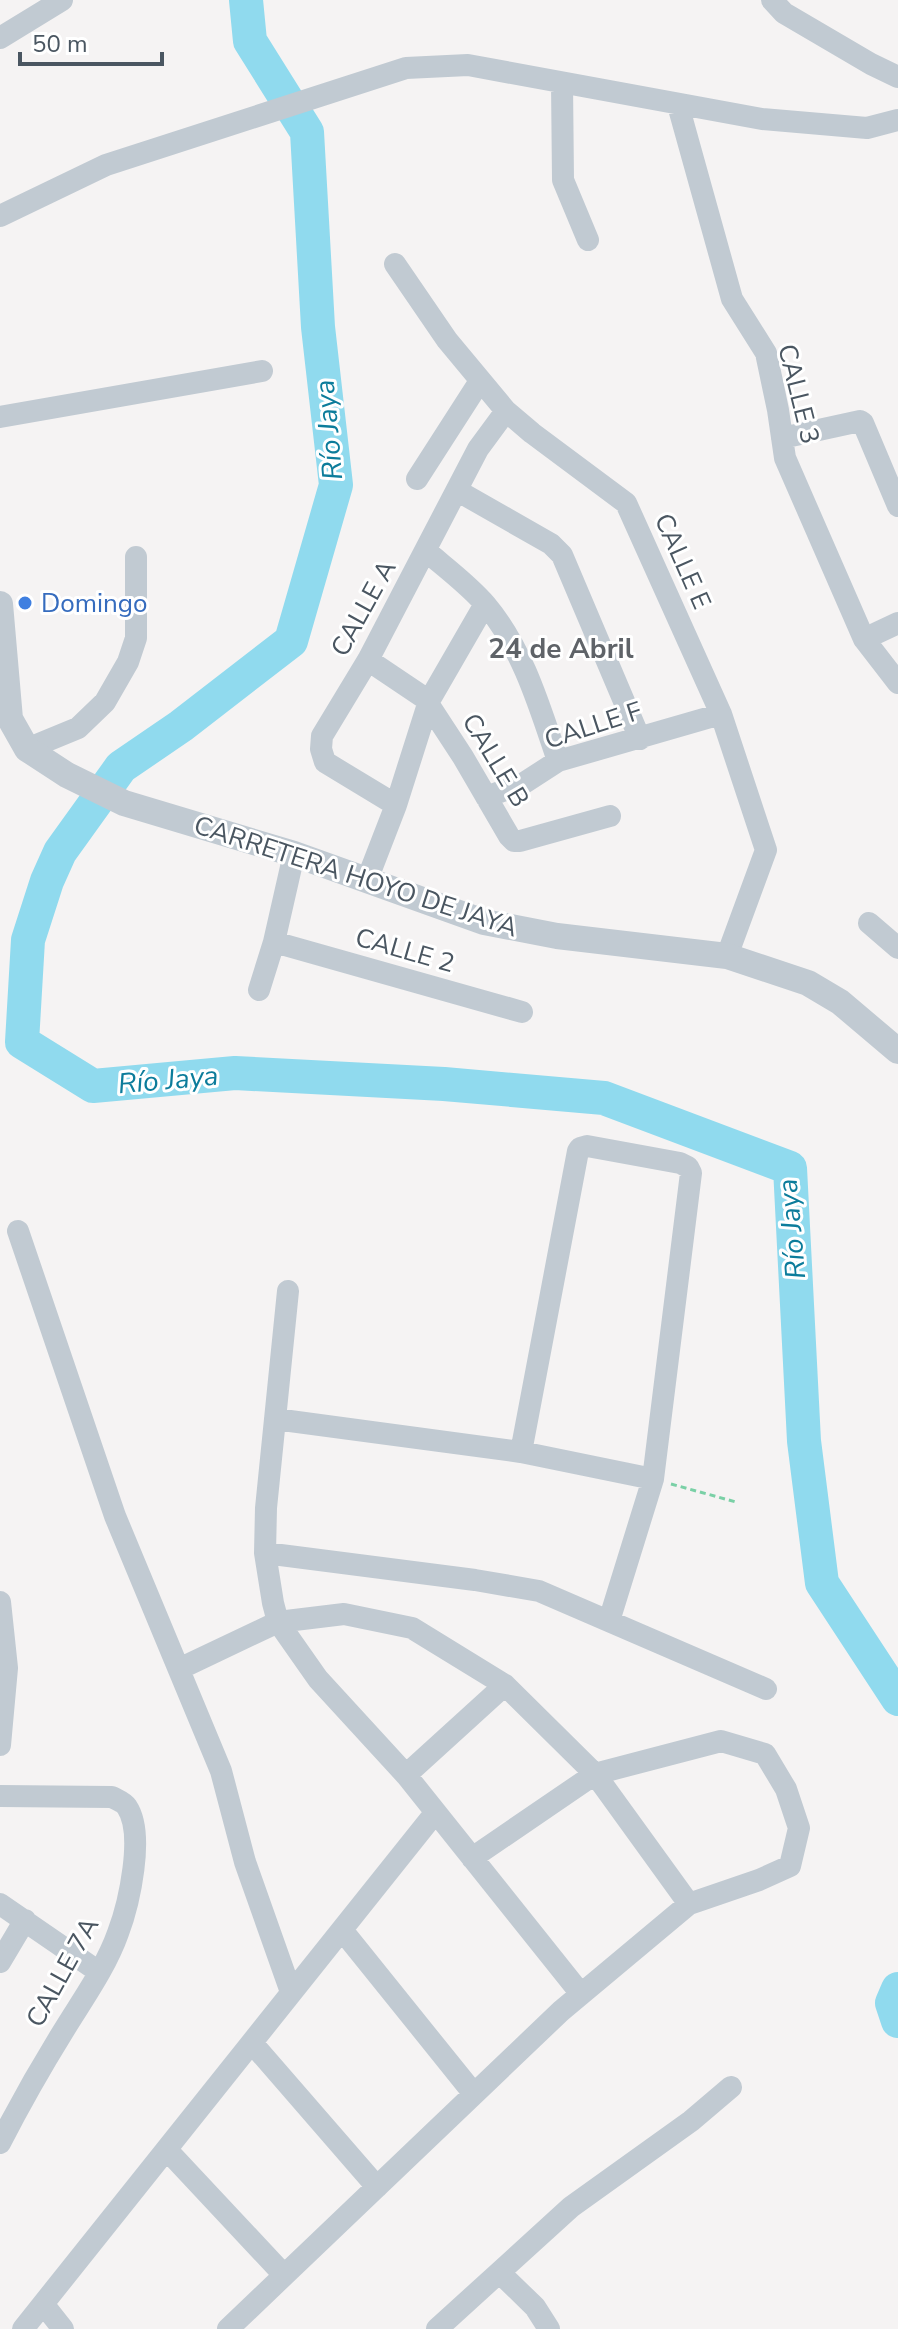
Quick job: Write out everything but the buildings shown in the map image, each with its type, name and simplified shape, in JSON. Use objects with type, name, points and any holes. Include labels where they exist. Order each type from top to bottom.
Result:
[{"type":"street","points":[[0,38],[62,0]]},
{"type":"street","points":[[772,0],[784,13],[898,77]]},
{"type":"street","points":[[0,216],[106,165],[406,68],[468,65],[762,119],[867,128],[898,120]]},
{"type":"street","points":[[562,83],[563,180],[588,240]]},
{"type":"street","name":"CALLE 3","points":[[678,105],[732,299],[766,353],[785,458],[864,639],[898,683]]},
{"type":"street","name":"CALLE E","points":[[395,264],[447,340],[506,411],[626,503],[721,714],[766,850],[727,956]]},
{"type":"street","points":[[0,417],[262,371]]},
{"type":"street","points":[[417,479],[480,381]]},
{"type":"street","name":"CALLE A","points":[[396,805],[325,762],[321,749],[322,736],[368,660],[478,449],[506,411]]},
{"type":"street","points":[[782,438],[860,421],[898,506]]},
{"type":"street","points":[[458,491],[551,544],[562,555],[640,739]]},
{"type":"street","points":[[426,551],[485,604],[508,637],[535,696],[558,761]]},
{"type":"street","points":[[0,604],[10,719],[27,749],[78,728],[105,702],[121,675],[136,638],[136,557]]},
{"type":"street","points":[[367,880],[396,805],[429,703],[485,604]]},
{"type":"street","points":[[864,639],[898,623]]},
{"type":"street","name":"CALLE B","points":[[368,660],[429,703],[514,841],[610,816]]},
{"type":"street","name":"CALLE F","points":[[486,797],[524,783],[558,761],[721,714]]},
{"type":"street","name":"CARRETERA HOYO DE JAYA","points":[[27,749],[67,775],[124,803],[294,854],[484,922],[557,936],[727,956],[808,983],[840,1002],[898,1051]]},
{"type":"street","points":[[259,990],[274,942],[294,854]]},
{"type":"street","points":[[869,923],[898,948]]},
{"type":"street","name":"CALLE 2","points":[[274,942],[522,1012]]},
{"type":"street","points":[[521,1452],[578,1151],[587,1146],[688,1167],[691,1173],[653,1479],[609,1621]]},
{"type":"street","points":[[18,1231],[115,1516],[221,1771],[245,1862],[291,1992]]},
{"type":"street","points":[[288,1291],[266,1508],[265,1553],[278,1622],[318,1679],[406,1775],[581,1994]]},
{"type":"street","points":[[275,1419],[521,1452],[653,1479]]},
{"type":"street","points":[[265,1553],[539,1591],[766,1689]]},
{"type":"street","points":[[0,1602],[7,1668],[0,1745]]},
{"type":"street","points":[[179,1669],[278,1622],[344,1614],[412,1628],[505,1685],[595,1774],[689,1904]]},
{"type":"street","points":[[406,1775],[505,1685]]},
{"type":"street","points":[[228,2329],[581,1994],[689,1904],[790,1866],[799,1828],[786,1789],[765,1754],[721,1741],[595,1774],[472,1858]]},
{"type":"street","name":"CALLE 7A","points":[[0,1796],[112,1797],[126,1804],[135,1837],[128,1895],[118,1934],[0,2143]]},
{"type":"street","points":[[23,2329],[435,1813]]},
{"type":"street","points":[[0,1904],[99,1972]]},
{"type":"street","points":[[0,1962],[25,1920]]},
{"type":"street","points":[[342,1930],[474,2094]]},
{"type":"street","points":[[252,2043],[377,2187]]},
{"type":"street","points":[[437,2329],[571,2207],[691,2121],[731,2087]]},
{"type":"street","points":[[167,2150],[284,2275]]},
{"type":"street","points":[[500,2273],[535,2307],[549,2329]]},
{"type":"street","points":[[44,2305],[63,2329]]},
{"type":"path","points":[[653,1479],[736,1502]]},
{"type":"waterway","name":"Río Jaya","points":[[246,0],[250,41],[307,132],[318,327],[336,485],[291,641],[181,726],[121,767],[60,852],[28,940],[22,1042],[93,1086],[235,1073],[444,1084],[604,1098],[790,1168],[804,1441],[822,1583],[898,1699]]},
{"type":"waterway","name":"Río Jaya","points":[[898,1989],[892,2003],[898,2021]]},
{"type":"place","name":"Domingo","points":[[25,603]]},
{"type":"district","name":"24 de Abril","points":[[561,648]]}]
